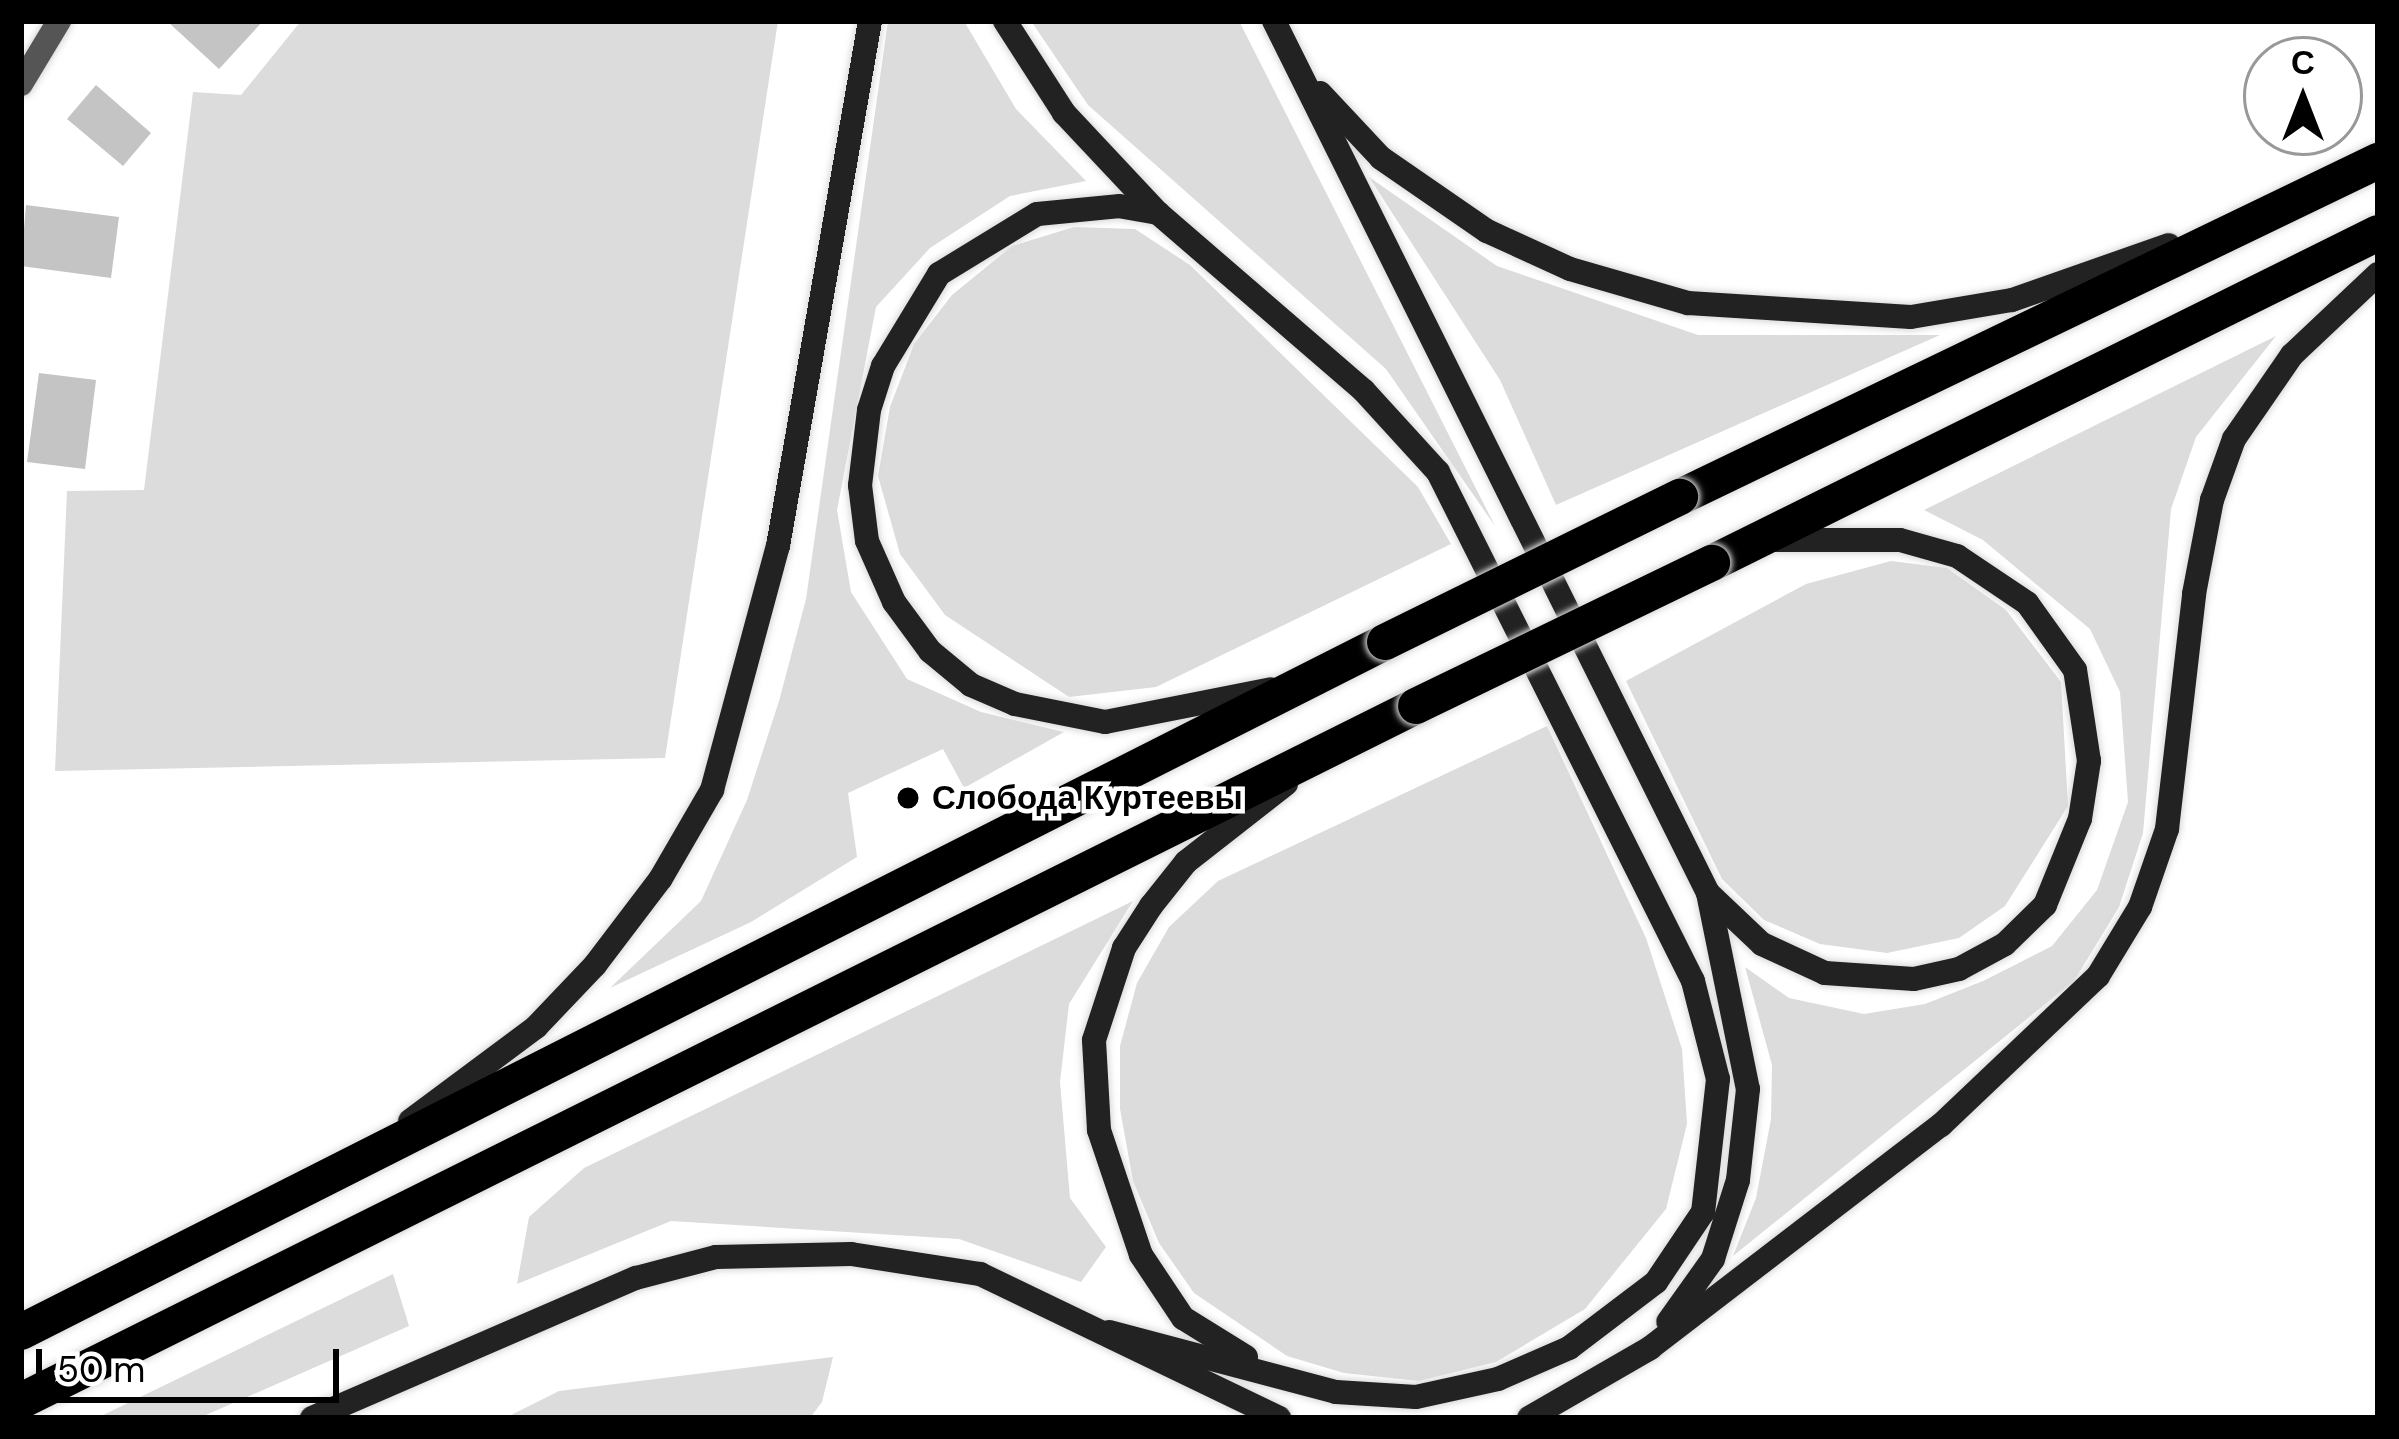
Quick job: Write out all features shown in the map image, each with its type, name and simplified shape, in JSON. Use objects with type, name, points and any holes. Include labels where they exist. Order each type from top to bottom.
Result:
[{"type":"highway","points":[[21,1332],[1302,682],[2378,160]]},
{"type":"highway","points":[[21,1401],[1335,745],[2378,233]]},
{"type":"street","points":[[21,84],[59,21]]},
{"type":"street","points":[[351,1165],[536,1027],[661,878],[712,790],[778,546],[870,21]]},
{"type":"street","points":[[1005,21],[1064,113],[1158,212],[1364,391],[1438,472],[1693,982],[1718,1079],[1714,1163],[1703,1212],[1656,1282],[1569,1348],[1498,1379],[1417,1397],[1336,1391],[1109,1332]]},
{"type":"street","points":[[1274,21],[1708,892],[1748,1088],[1738,1180],[1713,1259],[1650,1348]]},
{"type":"street","points":[[1287,50],[1381,158],[1455,211],[1570,269],[1708,307],[1911,317],[2012,300],[2285,204]]},
{"type":"street","points":[[1158,212],[1120,206],[1037,214],[939,274],[883,366],[869,410],[860,485],[867,541],[894,602],[930,651],[971,685],[1015,704],[1105,722],[1302,682]]},
{"type":"street","points":[[1529,1418],[1650,1348],[1941,1125],[2098,976],[2140,908],[2168,829],[2194,594],[2212,500],[2234,439],[2292,355],[2378,274]]},
{"type":"street","points":[[1708,892],[1762,944],[1825,973],[1914,980],[1959,969],[2005,944],[2044,905],[2080,819],[2089,761],[2075,670],[2053,631],[1998,578],[1957,556],[1860,534],[1750,543]]},
{"type":"street","points":[[1335,745],[1186,862],[1151,906],[1104,996],[1093,1093],[1112,1186],[1141,1255],[1183,1318],[1233,1352],[1336,1391]]},
{"type":"street","points":[[312,1418],[636,1278],[716,1257],[916,1261],[980,1274],[1109,1332],[1279,1418]]},
{"type":"shaded area","points":[[301,21],[778,21],[665,758],[55,771],[67,491],[144,490],[193,92],[241,95]]},
{"type":"shaded area","points":[[888,21],[964,21],[1016,109],[1086,181],[1010,196],[930,248],[876,307],[837,510],[851,592],[907,679],[981,712],[1064,732],[964,788],[943,749],[848,793],[857,857],[751,922],[610,988],[701,901],[747,800],[779,701],[806,599]]},
{"type":"shaded area","points":[[1031,21],[1239,21],[1495,526],[1386,369],[1088,105]]},
{"type":"shaded area","points":[[1369,177],[1497,266],[1698,335],[1940,335],[1556,505],[1500,380]]},
{"type":"shaded area","points":[[1074,227],[1135,229],[1190,265],[1418,487],[1451,544],[1156,687],[1069,697],[945,615],[900,554],[878,476],[890,407],[914,344],[952,295],[1012,246]]},
{"type":"shaded area","points":[[2276,336],[2196,437],[2171,509],[2143,833],[2119,907],[2074,981],[1733,1256],[1756,1198],[1771,1119],[1772,1065],[1745,967],[1789,998],[1864,1014],[1925,1004],[1983,981],[2052,946],[2097,890],[2128,802],[2120,692],[2090,629],[1983,540],[1924,510]]},
{"type":"shaded area","points":[[1891,561],[1947,568],[2006,610],[2061,682],[2068,806],[2005,906],[1959,938],[1887,953],[1820,944],[1764,920],[1722,879],[1626,681],[1806,584]]},
{"type":"shaded area","points":[[1547,726],[1646,938],[1682,1049],[1687,1124],[1666,1209],[1585,1309],[1496,1362],[1419,1381],[1344,1373],[1287,1356],[1194,1293],[1159,1243],[1133,1181],[1120,1109],[1120,1046],[1137,983],[1169,927],[1218,881]]},
{"type":"shaded area","points":[[1133,901],[1069,1004],[1060,1082],[1070,1198],[1106,1247],[1081,1282],[959,1239],[671,1221],[517,1284],[529,1217],[584,1168]]},
{"type":"shaded area","points":[[393,1274],[409,1326],[199,1418],[97,1418]]},
{"type":"shaded area","points":[[833,1357],[822,1402],[810,1418],[505,1418],[559,1391]]},
{"type":"building","points":[[167,21],[263,21],[219,69]]},
{"type":"building","points":[[96,85],[151,133],[123,166],[67,119]]},
{"type":"building","points":[[26,205],[119,217],[111,278],[21,266]]},
{"type":"building","points":[[39,373],[96,380],[85,469],[27,462]]},
{"type":"place","name":"Слобода Куртеевы","points":[[908,798]]}]
